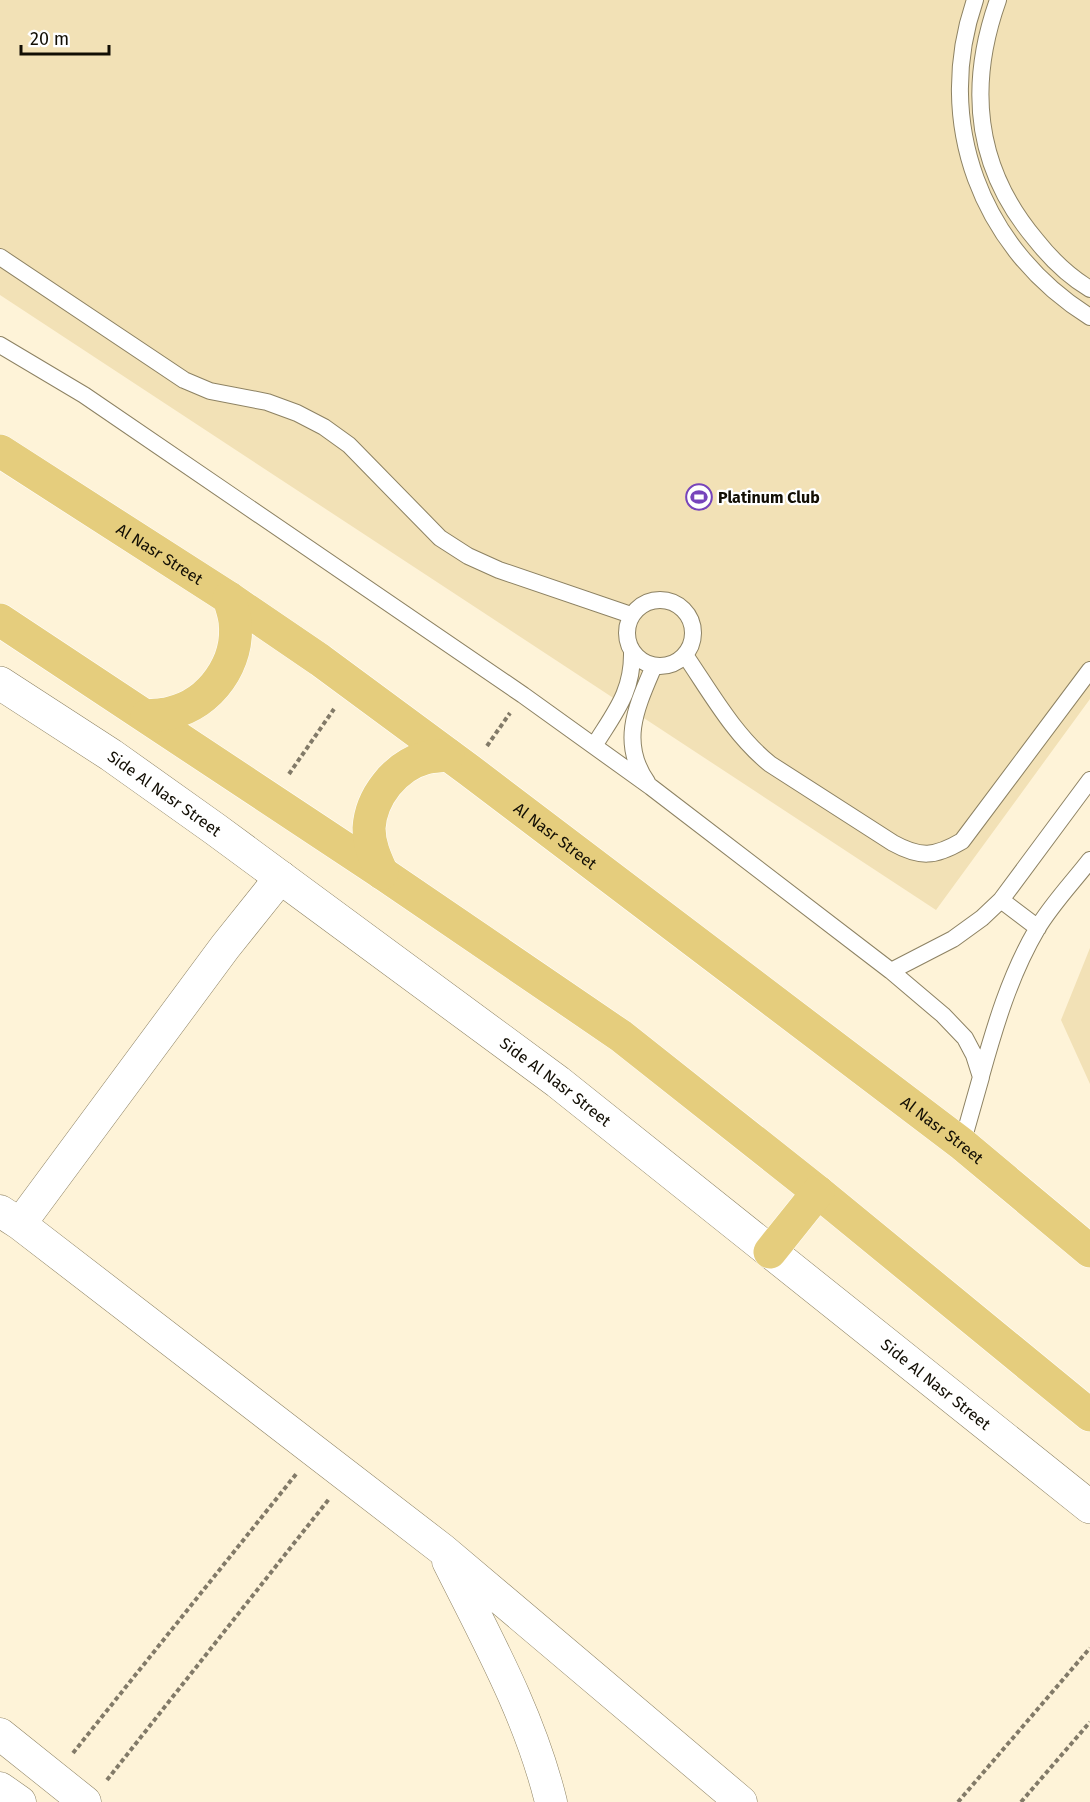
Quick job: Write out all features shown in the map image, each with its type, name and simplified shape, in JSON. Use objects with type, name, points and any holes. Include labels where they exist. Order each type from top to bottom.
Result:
[{"type":"main road","name":"Al Nasr Street","points":[[0,451],[229,598],[352,684],[962,1144],[1090,1251]]},
{"type":"main road","points":[[147,716],[171,713],[194,704],[213,688],[227,669],[235,637],[235,621],[229,598]]},
{"type":"main road","points":[[0,620],[382,873],[621,1036],[818,1192],[1090,1414]]},
{"type":"main road","points":[[382,873],[372,851],[369,828],[374,805],[386,784],[404,768],[425,758],[459,763]]},
{"type":"main road","points":[[770,1252],[818,1192]]},
{"type":"street","name":"Side Al Nasr Street","points":[[0,683],[111,755],[558,1083],[1090,1507]]},
{"type":"street","points":[[280,878],[10,1217],[443,1550],[741,1802]]},
{"type":"street","points":[[443,1550],[517,1698],[544,1772],[551,1802]]},
{"type":"street","points":[[0,1734],[54,1777],[95,1793]]},
{"type":"street","points":[[0,1788],[20,1802]]},
{"type":"lane","points":[[975,0],[965,34],[959,95],[962,131],[970,165],[980,190],[1007,236],[1038,276],[1090,317]]},
{"type":"lane","points":[[998,0],[984,49],[980,79],[980,110],[984,141],[993,170],[1005,198],[1022,224],[1062,267],[1090,289]]},
{"type":"lane","points":[[1007,236],[1022,224]]},
{"type":"lane","points":[[0,257],[184,380],[210,391],[267,402],[297,413],[324,427],[349,445],[440,538],[468,556],[499,570],[632,615]]},
{"type":"lane","points":[[0,345],[84,395],[523,695],[651,787],[891,971],[943,1015],[965,1038],[974,1055],[981,1077]]},
{"type":"lane","points":[[594,746],[628,688],[632,673],[632,651],[626,633],[632,615],[641,605],[654,600],[668,600],[680,605],[689,616],[694,629],[692,643],[685,655],[676,662],[665,666],[654,666],[641,660],[632,651]]},
{"type":"lane","points":[[685,655],[739,735],[770,764],[893,843],[909,852],[928,854],[946,850],[962,841],[1090,670]]},
{"type":"lane","points":[[651,787],[642,774],[632,742],[637,706],[654,666]]},
{"type":"lane","points":[[891,971],[953,939],[982,918],[1001,900],[1090,780]]},
{"type":"lane","points":[[962,1144],[1005,999],[1020,961],[1038,928],[1090,860]]},
{"type":"lane","points":[[1001,900],[1038,928]]},
{"type":"path","points":[[271,801],[352,684]]},
{"type":"path","points":[[459,763],[523,695]]},
{"type":"path","points":[[54,1777],[315,1452]]},
{"type":"path","points":[[95,1793],[347,1476]]},
{"type":"path","points":[[958,1802],[1090,1648]]},
{"type":"path","points":[[1021,1802],[1090,1722]]},
{"type":"shaded area","name":"Platinum Club","points":[[0,0],[1090,0],[1090,699],[936,910],[0,295]]},
{"type":"shaded area","points":[[1090,948],[1090,1084],[1061,1020]]},
{"type":"place","name":"Platinum Club","points":[[699,497]]}]
